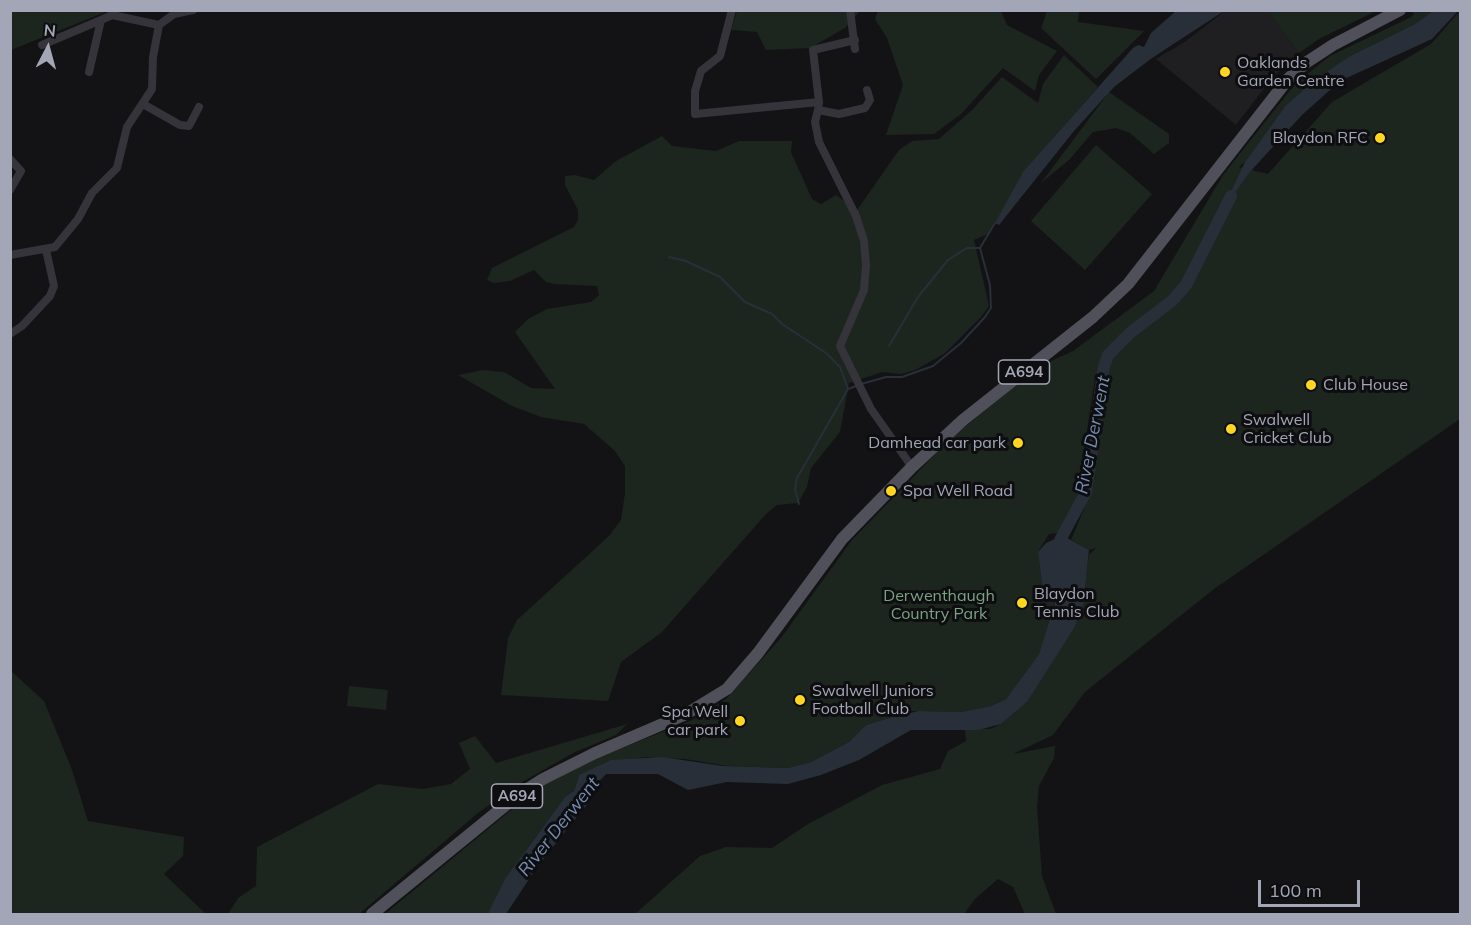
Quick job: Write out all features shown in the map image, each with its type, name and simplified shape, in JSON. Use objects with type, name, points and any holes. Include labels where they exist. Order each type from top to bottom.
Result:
[{"type":"main road","name":"A694","points":[[372,915],[518,795],[543,779],[595,753],[686,714],[727,688],[758,653],[842,539],[912,467],[963,420],[1093,317],[1142,268],[1273,96],[1298,70],[1333,45],[1400,10]]},
{"type":"street","points":[[732,10],[720,56],[701,71],[695,91],[695,114],[818,106],[839,114],[865,108],[870,100],[867,90]]},
{"type":"street","points":[[850,10],[855,44],[813,50],[818,106],[815,122],[819,142],[856,216],[864,241],[866,265],[864,290],[840,346],[863,395],[895,446],[912,467]]},
{"type":"street","points":[[10,255],[46,250],[60,242],[78,219],[92,193],[117,168],[127,127],[152,89],[153,57],[159,25],[166,18],[188,11]]},
{"type":"street","points":[[42,45],[112,15],[159,25]]},
{"type":"street","points":[[89,72],[101,20]]},
{"type":"street","points":[[143,104],[180,125],[189,126],[199,107]]},
{"type":"street","points":[[10,159],[21,171],[10,190]]},
{"type":"street","points":[[10,334],[22,326],[50,296],[54,286],[46,250]]},
{"type":"shaded area","name":"Oaklands Garden Centre","points":[[1226,10],[1268,11],[1299,53],[1272,78],[1236,125],[1156,59],[1186,41]]},
{"type":"green space","points":[[11,10],[108,10],[108,11],[11,50]]},
{"type":"green space","points":[[737,11],[860,11],[845,28],[810,48],[766,50],[757,32],[731,30]]},
{"type":"green space","points":[[878,11],[1001,11],[1007,25],[1057,51],[1039,75],[1035,91],[1003,68],[961,114],[934,134],[886,135],[903,85],[887,38],[875,19]]},
{"type":"green space","points":[[1047,11],[1079,11],[1078,22],[1144,31],[1096,79],[1041,28]]},
{"type":"green space","points":[[1268,11],[1376,11],[1319,39],[1299,53]]},
{"type":"green space","name":"Derwenthaugh Country Park","points":[[1411,11],[1433,11],[1415,24],[1350,56],[1320,76],[1286,105],[1239,167],[1268,174],[1332,102],[1431,44],[1460,11],[1460,419],[1214,589],[1085,692],[1053,735],[1013,754],[1055,746],[1054,758],[1039,786],[1037,807],[1042,876],[1056,914],[1025,914],[1013,887],[998,879],[975,899],[964,914],[635,914],[700,856],[726,847],[772,848],[808,824],[882,785],[940,769],[948,751],[966,741],[965,729],[990,729],[1001,724],[1027,702],[1080,615],[1089,555],[1096,548],[1089,550],[1071,540],[1092,490],[1099,424],[1107,379],[1095,377],[1084,451],[1082,489],[1065,532],[1049,534],[1038,552],[1042,584],[1055,598],[1053,617],[1039,654],[1006,699],[991,706],[961,712],[913,711],[866,725],[849,742],[811,762],[788,768],[728,766],[685,759],[645,757],[620,761],[579,775],[574,791],[565,797],[526,850],[488,914],[385,914],[539,787],[599,757],[695,719],[726,699],[781,638],[852,540],[950,439],[1049,362],[1073,351],[1154,291],[1223,175],[1296,83],[1330,56],[1411,17],[1414,14]]},
{"type":"green space","points":[[1064,55],[1098,87],[1023,173],[990,233],[974,240],[989,306],[981,317],[944,354],[915,370],[901,374],[882,372],[849,383],[840,432],[811,468],[807,487],[798,503],[777,505],[766,514],[662,632],[621,662],[608,701],[501,695],[508,638],[517,620],[609,536],[621,520],[625,493],[625,466],[614,450],[584,424],[541,417],[512,406],[458,375],[483,370],[504,372],[531,388],[555,389],[515,332],[528,319],[547,309],[591,302],[599,295],[597,286],[546,282],[534,270],[510,281],[494,283],[487,280],[492,268],[574,227],[578,220],[578,210],[565,185],[565,176],[575,175],[594,180],[616,161],[662,136],[672,146],[716,151],[739,141],[792,141],[791,152],[812,199],[821,204],[836,195],[857,210],[899,150],[912,141],[939,139],[972,110],[1002,77],[1038,103],[1043,84]]},
{"type":"green space","points":[[1109,92],[1169,134],[1169,143],[1154,154],[1130,133],[1116,128],[1093,132],[1069,160],[1041,183]]},
{"type":"green space","points":[[1096,145],[1152,194],[1085,270],[1031,221]]},
{"type":"green space","points":[[10,670],[44,701],[72,770],[88,821],[184,837],[183,856],[164,874],[206,914],[11,914]]},
{"type":"green space","points":[[349,686],[388,690],[386,710],[347,706]]},
{"type":"green space","points":[[627,724],[616,735],[573,753],[517,785],[478,813],[359,914],[228,914],[238,898],[256,886],[257,847],[378,784],[423,789],[451,784],[470,769],[459,743],[475,736],[496,763]]},
{"type":"water","points":[[1176,11],[1224,11],[1152,58],[1114,87],[1074,131],[999,225],[995,223],[1023,172],[1133,48],[1138,45],[1144,47],[1151,33]]},
{"type":"water","points":[[1433,11],[1458,11],[1432,39],[1340,81],[1302,115],[1249,173],[1223,209],[1245,162],[1286,105],[1320,76],[1350,56],[1415,24]]},
{"type":"water","points":[[1066,534],[1067,538],[1089,550],[1083,606],[1074,628],[1027,702],[1001,724],[978,730],[911,730],[859,760],[821,775],[788,784],[727,782],[688,790],[658,774],[606,774],[596,785],[588,803],[537,867],[506,914],[488,914],[505,879],[565,797],[574,791],[579,775],[611,760],[662,757],[723,766],[788,768],[811,762],[849,742],[866,725],[919,711],[961,712],[991,706],[1006,699],[1039,654],[1055,604],[1054,594],[1047,591],[1042,584],[1038,552],[1046,543]]},
{"type":"waterway","name":"River Derwent","points":[[1060,550],[1060,540],[1086,492],[1104,366],[1108,355],[1130,333],[1173,300],[1186,285],[1231,196]]},
{"type":"waterway","points":[[861,384],[886,377],[902,377],[933,366],[961,343],[985,317],[991,308],[990,285],[980,248],[995,223]]},
{"type":"waterway","points":[[889,346],[918,297],[948,260],[967,248],[980,248]]},
{"type":"waterway","points":[[669,257],[686,261],[720,277],[745,302],[772,314],[782,324],[826,353],[840,367],[848,389]]},
{"type":"waterway","points":[[799,504],[795,489],[797,478],[848,389],[856,386]]},
{"type":"place","name":"Oaklands Garden Centre","points":[[1225,72]]},
{"type":"place","name":"Blaydon RFC","points":[[1380,138]]},
{"type":"place","name":"Club House","points":[[1311,385]]},
{"type":"place","name":"Swalwell Cricket Club","points":[[1231,429]]},
{"type":"place","name":"Damhead car park","points":[[1018,443]]},
{"type":"place","name":"Spa Well Road","points":[[891,491]]},
{"type":"place","name":"Blaydon Tennis Club","points":[[1022,603]]},
{"type":"place","name":"Swalwell Juniors Football Club","points":[[800,700]]},
{"type":"place","name":"Spa Well car park","points":[[740,721]]}]
